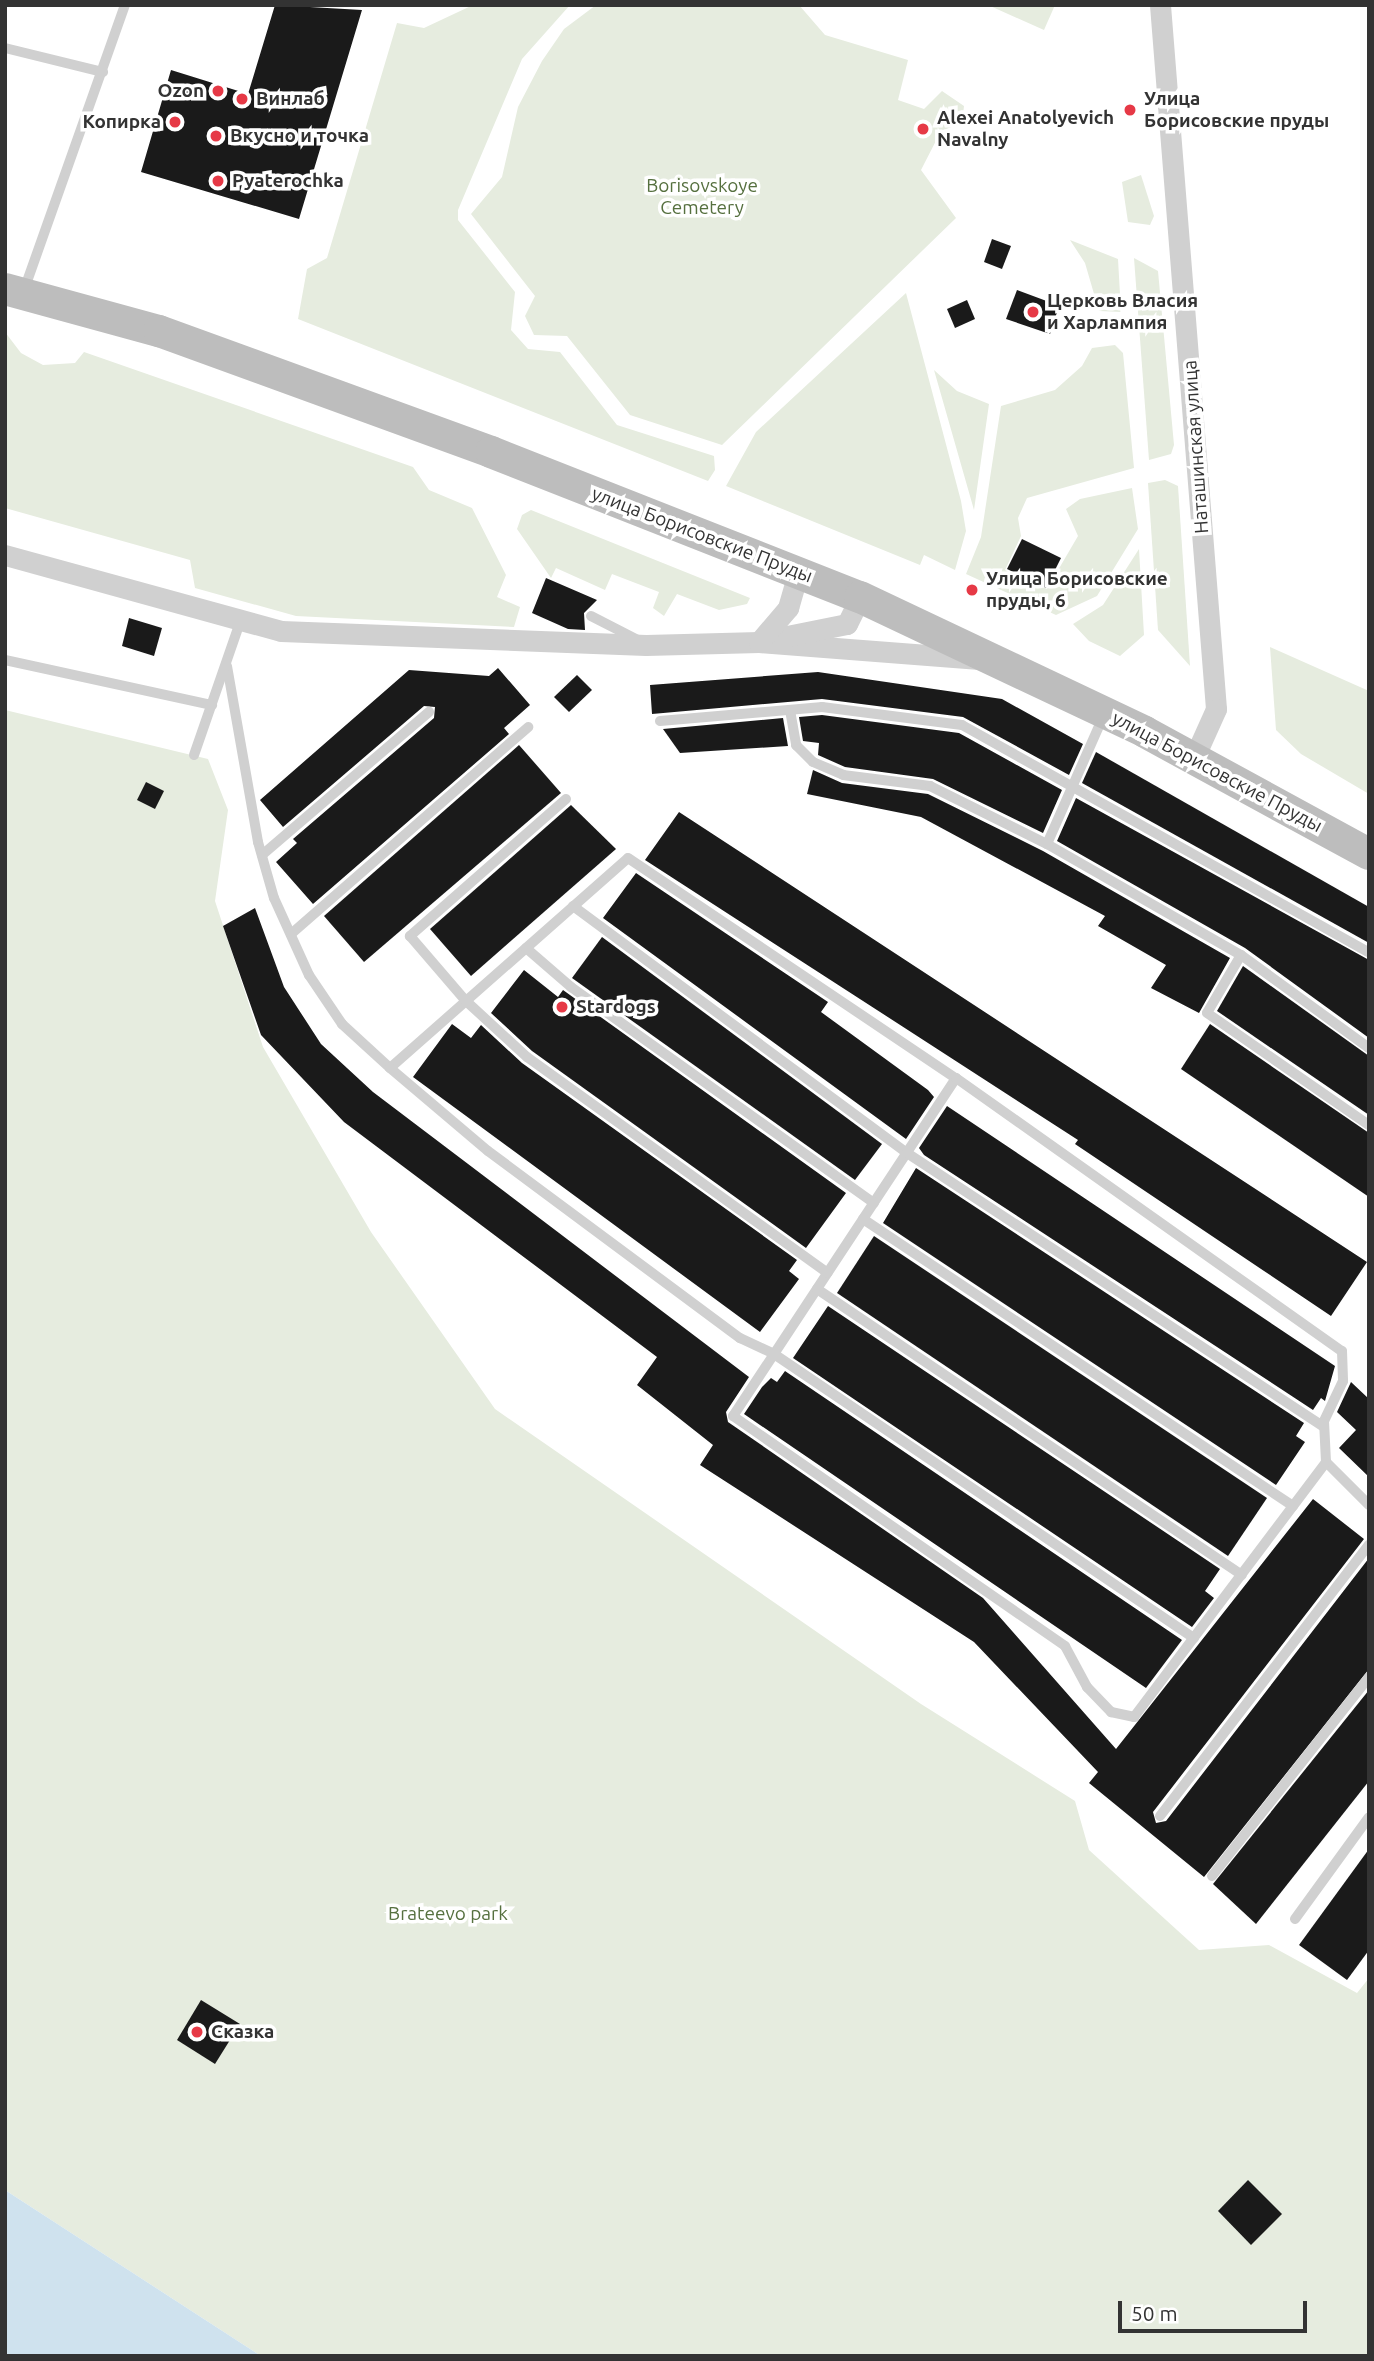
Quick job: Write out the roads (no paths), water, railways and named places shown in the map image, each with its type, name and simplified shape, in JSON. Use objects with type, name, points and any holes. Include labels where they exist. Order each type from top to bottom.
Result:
[{"type":"main road","name":"улица Борисовские Пруды","points":[[14,291],[159,331],[491,452],[860,597],[1105,712],[1369,854]]},
{"type":"street","name":"Наташинская улица","points":[[1160,5],[1216,709],[1194,758]]},
{"type":"street","points":[[5,555],[240,622],[281,631],[646,645],[759,642],[999,660]]},
{"type":"street","points":[[759,642],[788,608],[798,572]]},
{"type":"street","points":[[759,642],[847,624],[860,597]]},
{"type":"lane","points":[[14,291],[103,72],[125,5]]},
{"type":"lane","points":[[5,48],[103,72]]},
{"type":"lane","points":[[591,616],[646,645]]},
{"type":"lane","points":[[194,755],[240,622]]},
{"type":"lane","points":[[5,660],[212,705]]},
{"type":"lane","points":[[227,666],[262,855],[291,934],[342,1024],[499,1160],[740,1338],[774,1354],[1194,1638]]},
{"type":"lane","points":[[660,721],[822,707],[962,725],[1074,783],[1369,952]]},
{"type":"lane","points":[[790,710],[796,745],[813,762],[843,775],[930,786],[1047,844],[1241,955],[1369,1048]]},
{"type":"lane","points":[[262,855],[429,712]]},
{"type":"lane","points":[[1047,844],[1105,712]]},
{"type":"lane","points":[[291,934],[528,727]]},
{"type":"lane","points":[[566,800],[410,936],[466,1001],[527,1056],[828,1273]]},
{"type":"lane","points":[[390,1068],[628,858],[956,1078],[1342,1350],[1343,1381],[1324,1427],[1326,1462],[1134,1717],[1111,1712],[1087,1687],[1065,1646],[733,1416],[956,1078]]},
{"type":"lane","points":[[573,906],[907,1153],[1324,1427]]},
{"type":"lane","points":[[526,948],[571,987],[873,1203]]},
{"type":"lane","points":[[1241,955],[1207,1013],[1369,1125]]},
{"type":"lane","points":[[863,1219],[1293,1506]]},
{"type":"lane","points":[[817,1289],[1242,1575]]},
{"type":"lane","points":[[1326,1462],[1369,1505]]},
{"type":"lane","points":[[1160,1816],[1369,1545]]},
{"type":"lane","points":[[1212,1876],[1369,1677]]},
{"type":"lane","points":[[1295,1919],[1369,1817]]},
{"type":"water","points":[[5,2190],[261,2356],[5,2356]]},
{"type":"place","name":"Ozon","points":[[218,91]]},
{"type":"place","name":"Винлаб","points":[[242,99]]},
{"type":"place","name":"Улица Борисовские пруды","points":[[1130,110]]},
{"type":"place","name":"Копирка","points":[[175,122]]},
{"type":"place","name":"Alexei Anatolyevich Navalny","points":[[923,129]]},
{"type":"place","name":"Вкусно и точка","points":[[216,136]]},
{"type":"place","name":"Pyaterochka","points":[[218,181]]},
{"type":"place","name":"Церковь Власия и Харлампия","points":[[1033,312]]},
{"type":"place","name":"Улица Борисовские пруды, 6","points":[[972,590]]},
{"type":"place","name":"Stardogs","points":[[562,1007]]},
{"type":"place","name":"Сказка","points":[[197,2032]]},
{"type":"park label","name":"Borisovskoye Cemetery","points":[[702,197]]},
{"type":"park label","name":"Brateevo park","points":[[448,1914]]}]
